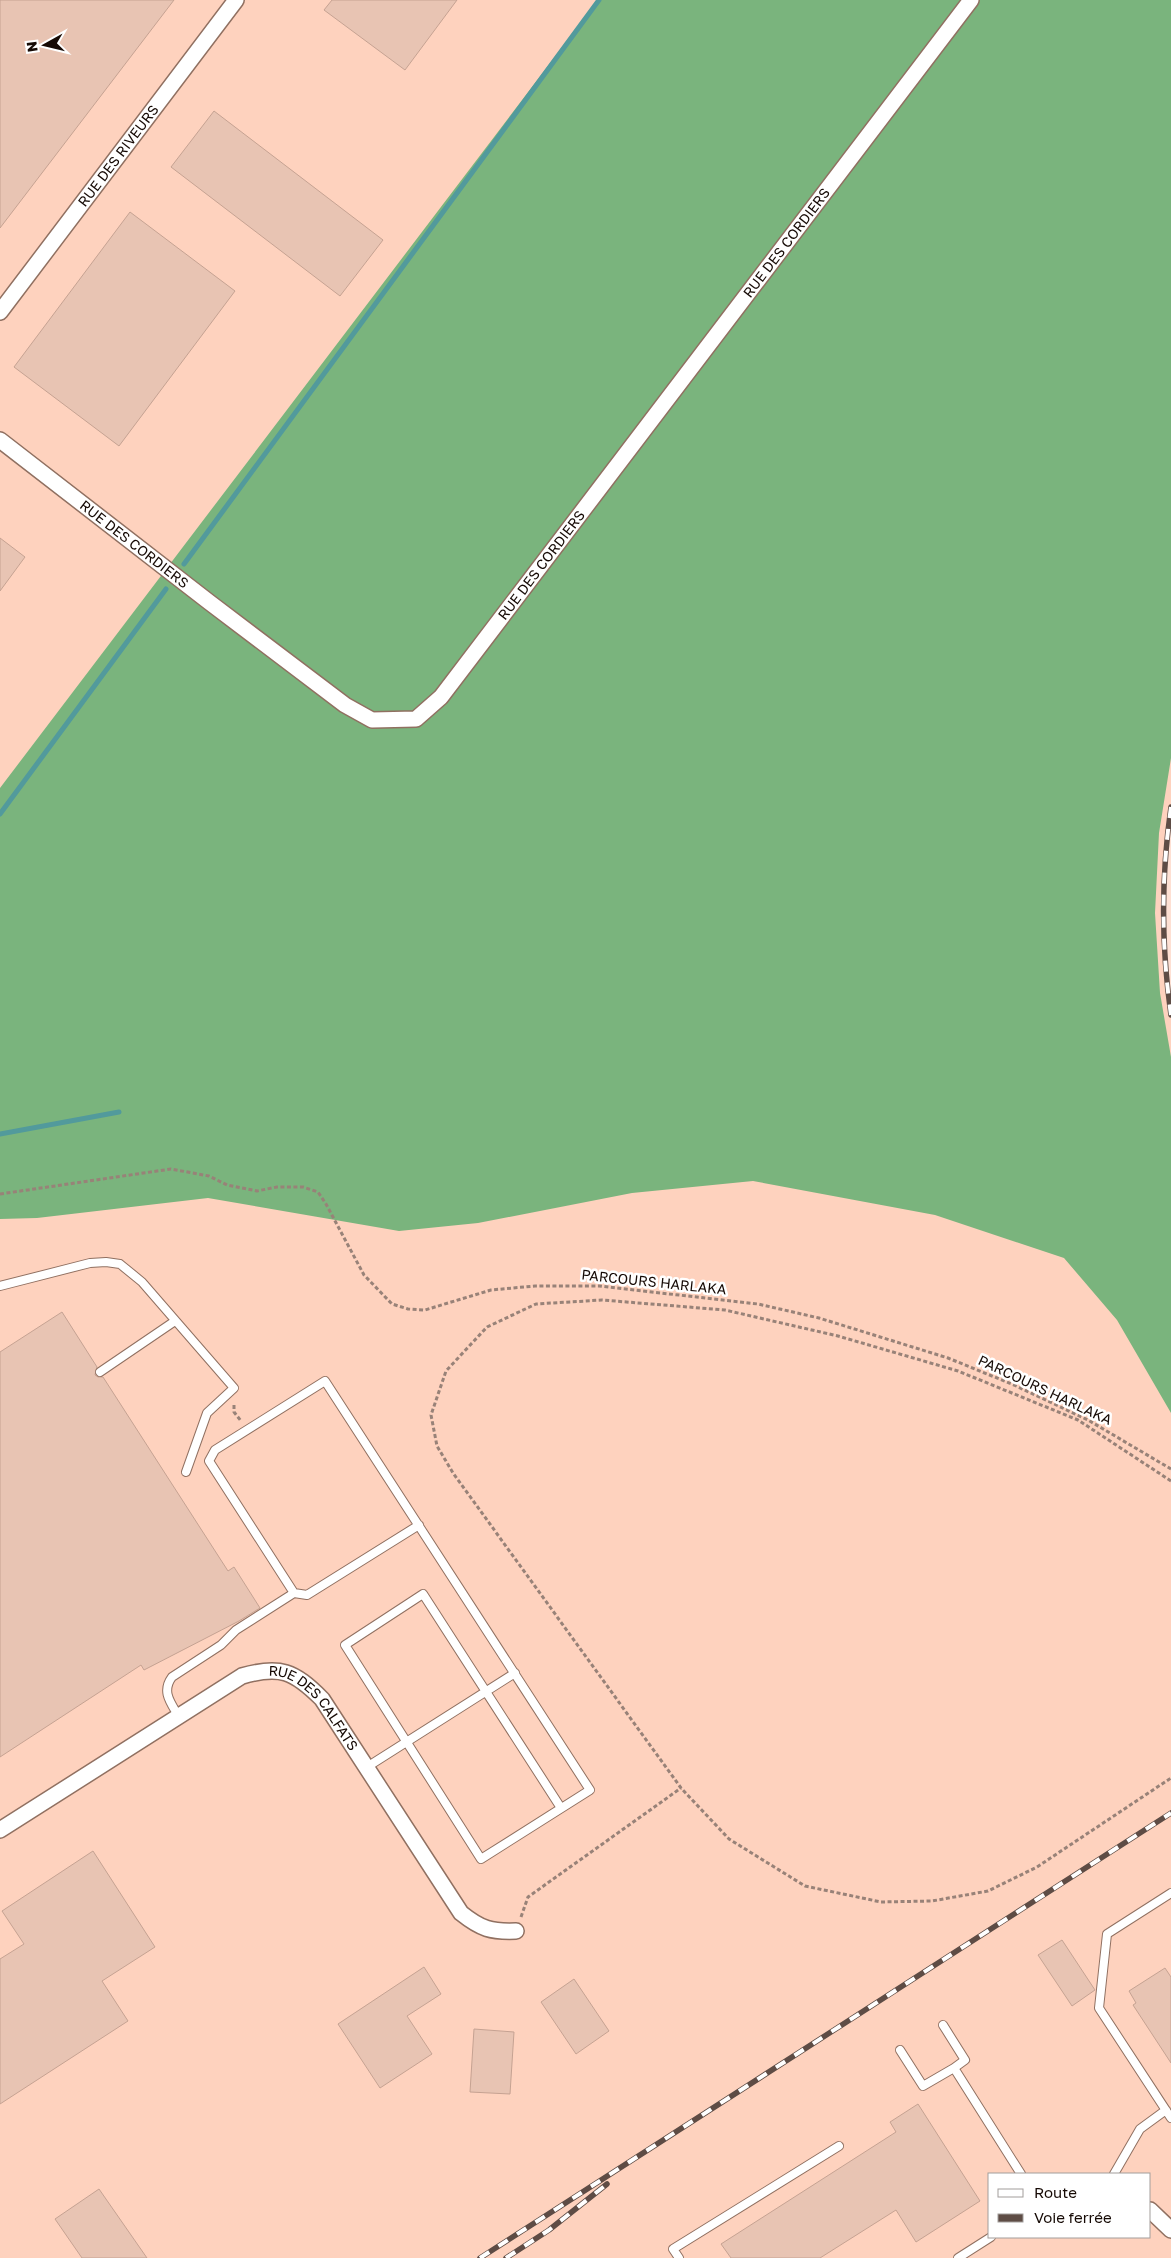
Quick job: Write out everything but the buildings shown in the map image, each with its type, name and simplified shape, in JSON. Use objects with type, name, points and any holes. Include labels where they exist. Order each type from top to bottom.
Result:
[{"type":"street","name":"RUE DES RIVEURS","points":[[0,312],[236,0]]},
{"type":"street","name":"RUE DES CORDIERS","points":[[0,440],[345,705],[372,720],[416,720],[441,697],[971,0]]},
{"type":"street","name":"RUE DES CALFATS","points":[[0,1830],[242,1676],[264,1670],[281,1671],[306,1684],[322,1699],[461,1913],[476,1925],[495,1932],[516,1932]]},
{"type":"street","points":[[1151,2211],[1171,2230]]},
{"type":"lane","points":[[0,1286],[90,1263],[106,1262],[120,1264],[142,1282],[234,1388],[207,1413],[186,1472]]},
{"type":"lane","points":[[100,1372],[175,1321]]},
{"type":"lane","points":[[294,1593],[209,1461],[215,1450],[325,1381],[590,1790],[481,1859],[345,1645],[423,1594],[561,1808]]},
{"type":"lane","points":[[179,1717],[166,1692],[167,1684],[172,1677],[221,1645],[236,1630],[294,1593],[307,1595],[418,1525]]},
{"type":"lane","points":[[367,1767],[514,1673]]},
{"type":"lane","points":[[1171,1893],[1107,1934],[1100,2008],[1171,2118]]},
{"type":"lane","points":[[900,2050],[923,2086],[954,2068],[964,2060],[943,2025]]},
{"type":"lane","points":[[954,2068],[1020,2173]]},
{"type":"lane","points":[[1115,2173],[1140,2129],[1166,2110]]},
{"type":"lane","points":[[679,2258],[674,2249],[838,2146]]},
{"type":"lane","points":[[958,2258],[989,2238]]},
{"type":"path","name":"PARCOURS HARLAKA","points":[[0,1194],[171,1169],[209,1176],[227,1185],[257,1191],[278,1187],[302,1187],[318,1192],[364,1275],[392,1304],[408,1309],[425,1310],[491,1290],[535,1286],[599,1286],[758,1304],[819,1318],[956,1361],[1014,1384],[1088,1420],[1171,1469]]},
{"type":"path","points":[[1171,1481],[1078,1420],[958,1371],[838,1336],[725,1310],[602,1300],[536,1304],[487,1327],[446,1371],[431,1415],[437,1446],[453,1473],[681,1788],[729,1839],[806,1886],[882,1902],[932,1901],[988,1891],[1037,1867],[1171,1778]]},
{"type":"path","points":[[516,1932],[528,1897],[681,1788]]},
{"type":"shaded area","points":[[0,0],[1171,0],[1171,807],[1163,890],[1166,981],[1171,1015],[1171,2258],[0,2258]]},
{"type":"green space","points":[[598,0],[1171,0],[1171,758],[1159,833],[1155,913],[1160,993],[1171,1057],[1171,1413],[1117,1320],[1064,1258],[935,1215],[753,1181],[632,1193],[478,1223],[399,1231],[208,1198],[37,1218],[0,1219],[0,788]]},
{"type":"waterway","points":[[184,564],[599,0]]},
{"type":"waterway","points":[[0,814],[166,589]]},
{"type":"waterway","points":[[0,1134],[119,1112]]},
{"type":"railway","points":[[1171,807],[1164,885],[1165,963],[1171,1015]]},
{"type":"railway","points":[[480,2258],[1171,1813]]},
{"type":"railway","points":[[506,2258],[549,2230],[607,2184]]}]
